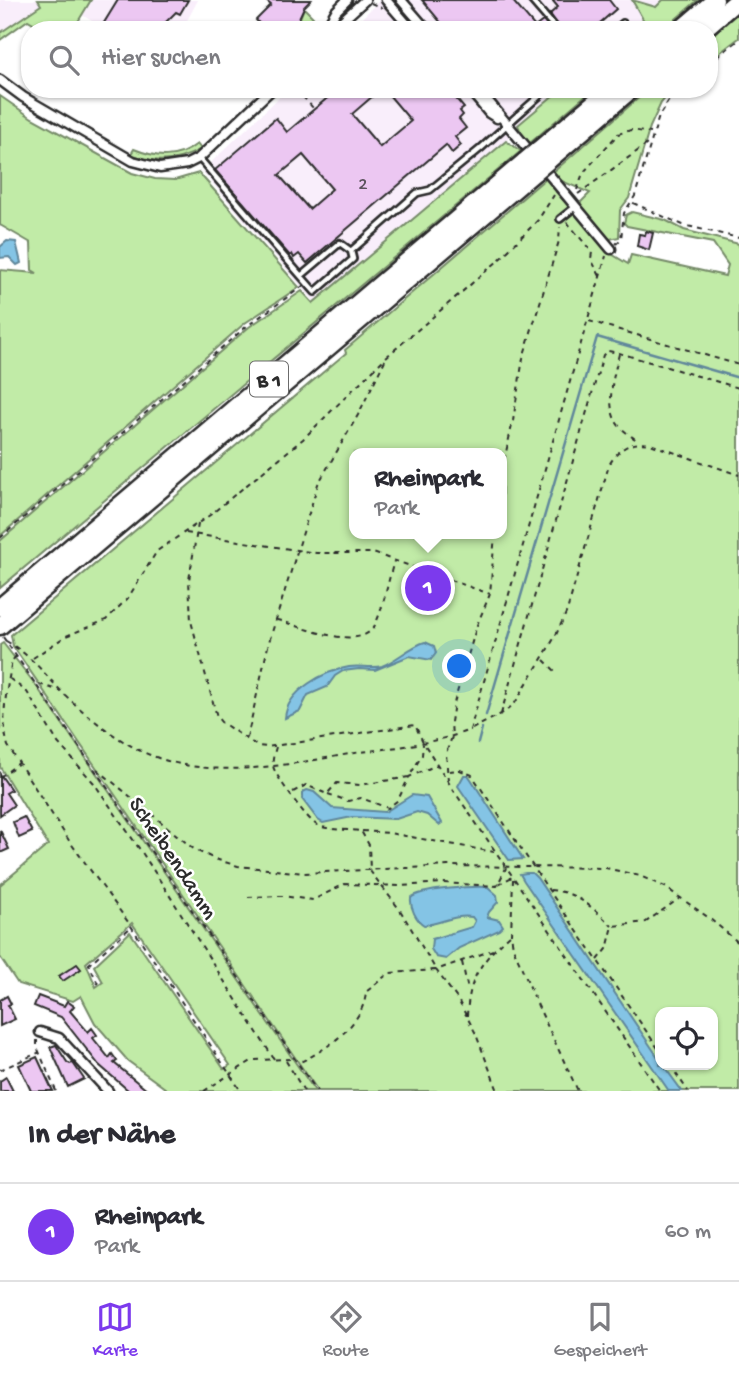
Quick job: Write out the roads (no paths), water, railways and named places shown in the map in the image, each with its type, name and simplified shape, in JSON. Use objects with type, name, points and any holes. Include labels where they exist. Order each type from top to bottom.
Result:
[{"type":"highway","points":[[690,21],[715,0]]},
{"type":"highway","points":[[713,21],[738,0]]},
{"type":"highway","name":"B 1","points":[[3,633],[11,604],[530,167],[601,98]]},
{"type":"highway","name":"B 1","points":[[543,155],[620,98]]},
{"type":"street","points":[[330,21],[347,0]]},
{"type":"street","points":[[342,21],[366,0]]},
{"type":"street","points":[[401,0],[419,21]]},
{"type":"street","points":[[388,1],[405,21]]},
{"type":"street","points":[[0,80],[21,96]]},
{"type":"street","points":[[25,98],[133,161],[160,168],[174,167],[199,158],[262,98]]},
{"type":"street","points":[[476,98],[489,113],[505,124]]},
{"type":"street","points":[[485,98],[611,249]]},
{"type":"street","points":[[40,1032],[59,1038],[108,1091]]},
{"type":"lane","points":[[531,0],[549,21]]},
{"type":"lane","points":[[351,251],[418,193],[430,190],[536,98]]},
{"type":"lane","points":[[199,158],[307,283],[315,292],[353,259],[351,251],[340,243],[301,276]]},
{"type":"lane","points":[[561,218],[573,205]]},
{"type":"water","points":[[7,241],[16,242],[21,263],[17,265],[9,257],[0,258],[0,247]]},
{"type":"water","points":[[425,642],[434,646],[436,653],[431,660],[409,656],[375,670],[343,671],[335,676],[327,687],[308,695],[300,711],[285,718],[292,699],[319,678],[349,667],[382,666]]},
{"type":"water","points":[[464,775],[471,779],[523,859],[509,860],[458,786]]},
{"type":"water","points":[[303,792],[314,792],[332,808],[385,812],[412,795],[427,797],[442,823],[439,825],[427,815],[417,812],[396,819],[352,817],[323,823],[302,799]]},
{"type":"water","points":[[532,873],[537,878],[655,1053],[655,1070],[667,1070],[682,1091],[669,1091],[520,874]]},
{"type":"water","points":[[488,887],[497,895],[498,902],[487,917],[499,920],[503,926],[459,948],[446,959],[436,957],[431,949],[432,939],[472,927],[475,921],[472,917],[460,917],[424,925],[414,913],[411,898],[435,890]]},
{"type":"waterway","points":[[486,715],[597,337],[739,378]]},
{"type":"waterway","points":[[478,743],[482,728]]},
{"type":"place","name":"Rheinpark","points":[[428,588]]}]
